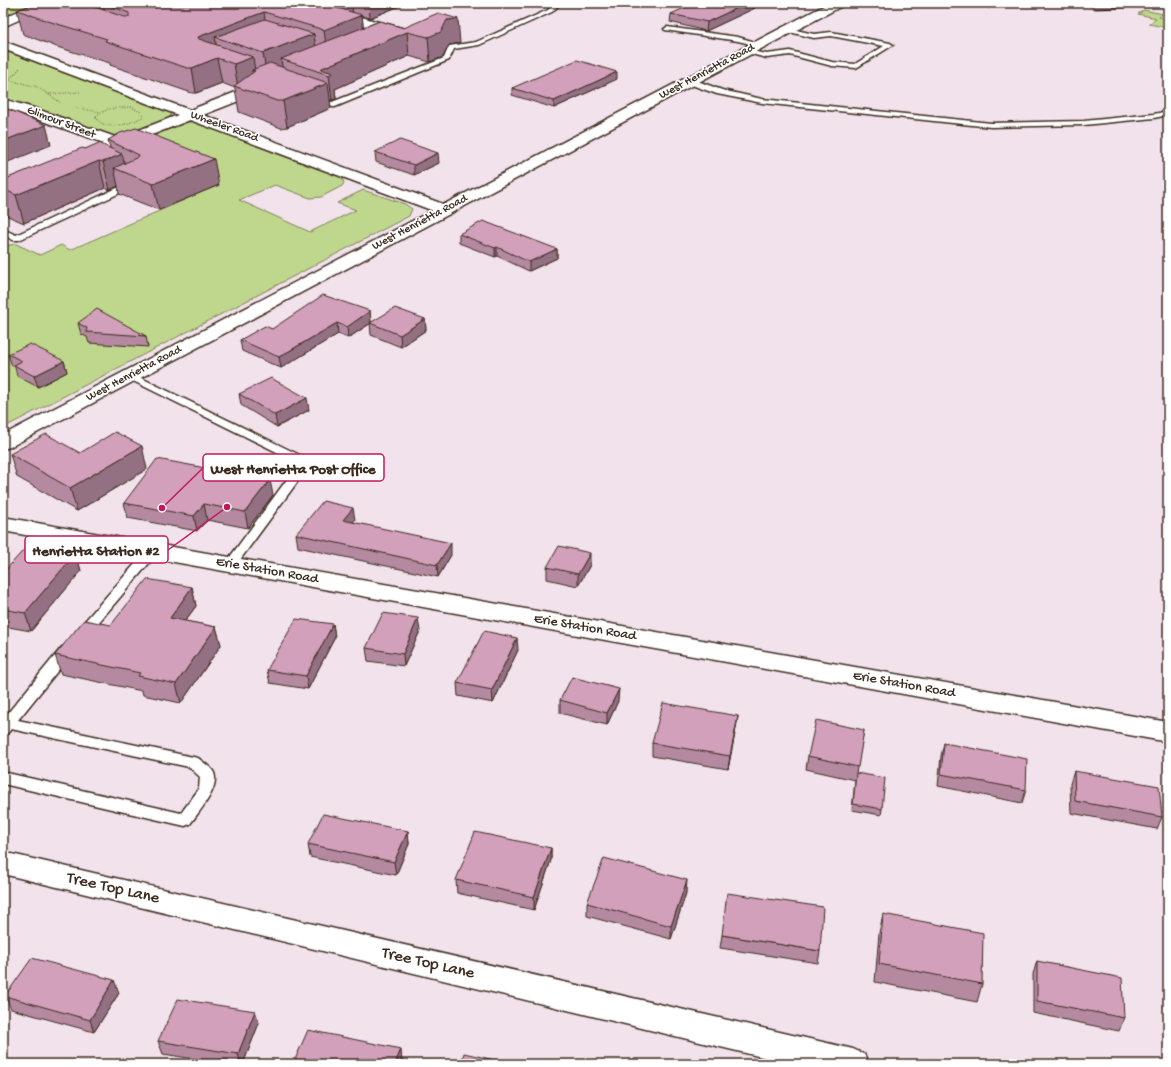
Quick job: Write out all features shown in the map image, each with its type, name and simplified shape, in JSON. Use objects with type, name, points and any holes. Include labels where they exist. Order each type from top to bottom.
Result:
[{"type":"street","points":[[3,23],[46,3]]},
{"type":"street","points":[[300,3],[399,32],[379,40]]},
{"type":"street","name":"West Henrietta Road","points":[[3,443],[838,3]]},
{"type":"street","name":"Wheeler Road","points":[[3,46],[445,210]]},
{"type":"street","points":[[71,162],[274,82]]},
{"type":"street","name":"Glimour Street","points":[[3,103],[23,108],[118,143]]},
{"type":"street","name":"Erie Station Road","points":[[3,524],[1168,732]]},
{"type":"street","name":"Tree Top Lane","points":[[3,863],[854,1064]]},
{"type":"lane","points":[[310,97],[332,105],[447,59],[451,47],[477,44],[550,11],[556,5],[554,3]]},
{"type":"lane","points":[[982,3],[990,5]]},
{"type":"lane","points":[[666,29],[738,39],[767,56],[790,53],[832,64],[856,66],[890,45],[831,34],[814,36],[787,30]]},
{"type":"lane","points":[[257,78],[274,82]]},
{"type":"lane","points":[[689,81],[720,92],[762,101],[991,125],[1084,123],[1154,116],[1168,113]]},
{"type":"lane","points":[[84,156],[99,162]]},
{"type":"lane","points":[[3,232],[16,238],[139,181],[126,176]]},
{"type":"lane","points":[[131,376],[306,462],[230,565]]},
{"type":"lane","points":[[3,778],[185,820],[206,790],[208,775],[193,762],[5,726],[55,664],[153,551]]},
{"type":"path","points":[[5,79],[10,82],[32,86],[49,94],[62,103]]},
{"type":"path","points":[[49,94],[85,92]]},
{"type":"path","points":[[108,104],[108,109]]},
{"type":"path","points":[[72,107],[101,112]]},
{"type":"path","points":[[131,107],[137,108],[143,113],[142,116],[132,122],[109,125],[98,121],[96,118],[101,112],[108,109],[131,107]]},
{"type":"green space","points":[[3,3],[38,3],[3,19]]},
{"type":"green space","points":[[1144,10],[1163,14],[1159,17],[1168,19],[1168,28],[1149,24],[1156,18],[1138,14]]},
{"type":"green space","points":[[3,50],[172,113],[169,118],[122,137],[108,137],[22,103],[3,100]]},
{"type":"green space","points":[[186,122],[196,122],[342,177],[344,183],[342,186],[321,197],[310,198],[275,185],[239,200],[310,232],[356,210],[337,203],[363,190],[405,204],[412,209],[409,216],[3,428],[3,246],[16,244],[40,255],[61,245],[70,250],[191,197],[104,156]]},
{"type":"building","points":[[38,3],[89,3],[89,5],[124,17],[129,17],[129,13],[103,3],[345,3],[334,7],[362,15],[324,30],[264,12],[198,37],[199,39],[253,57],[234,64],[217,58],[192,68],[187,68],[105,41],[107,39],[17,10]]},
{"type":"building","points":[[695,3],[748,3],[707,22],[671,14]]},
{"type":"building","points":[[438,13],[458,19],[447,20],[441,32],[428,37],[407,32],[320,69],[333,73],[329,75],[281,59],[380,21],[404,28]]},
{"type":"building","points":[[265,19],[314,34],[263,53],[215,37]]},
{"type":"building","points":[[577,60],[617,72],[554,101],[512,88]]},
{"type":"building","points":[[270,63],[328,83],[283,101],[277,101],[234,86],[255,71],[252,70]]},
{"type":"building","points":[[3,107],[46,125],[3,141]]},
{"type":"building","points":[[136,128],[214,159],[153,184],[114,168],[138,157],[139,155],[108,140],[120,133]]},
{"type":"building","points":[[400,140],[438,153],[414,165],[375,152]]},
{"type":"building","points":[[99,143],[122,154],[103,162],[99,161],[16,195],[3,189],[3,180],[82,148],[85,149]]},
{"type":"building","points":[[483,221],[557,249],[529,262],[497,247],[495,248],[459,234]]},
{"type":"building","points":[[323,295],[370,311],[347,327],[337,323],[279,357],[240,340],[265,326],[272,329]]},
{"type":"building","points":[[395,308],[425,319],[400,335],[370,323]]},
{"type":"building","points":[[97,309],[146,336],[86,332],[87,328],[78,323]]},
{"type":"building","points":[[30,344],[64,361],[34,376],[14,365],[22,361],[8,354]]},
{"type":"building","points":[[271,378],[307,398],[275,415],[239,394]]},
{"type":"building","points":[[115,432],[142,446],[70,488],[10,454],[46,434],[80,453]]},
{"type":"building","points":[[157,459],[270,480],[245,512],[204,504],[194,516],[124,503]]},
{"type":"building","points":[[323,501],[353,508],[343,520],[451,543],[437,565],[296,534]]},
{"type":"building","points":[[28,545],[76,553],[25,613],[3,609],[3,573]]},
{"type":"building","points":[[559,546],[590,553],[578,574],[547,567]]},
{"type":"building","points":[[147,579],[192,587],[170,618],[216,627],[176,684],[138,676],[140,673],[55,655],[84,620],[111,625]]},
{"type":"building","points":[[383,613],[418,618],[403,654],[366,648]]},
{"type":"building","points":[[296,619],[333,624],[306,676],[267,670]]},
{"type":"building","points":[[484,631],[517,638],[492,690],[457,683]]},
{"type":"building","points":[[572,677],[619,689],[607,713],[560,700]]},
{"type":"building","points":[[663,703],[738,716],[730,756],[652,743]]},
{"type":"building","points":[[816,720],[864,730],[858,767],[808,756]]},
{"type":"building","points":[[944,743],[1027,759],[1026,790],[941,774]]},
{"type":"building","points":[[1074,771],[1159,786],[1162,817],[1075,801]]},
{"type":"building","points":[[856,773],[885,778],[882,809],[853,804]]},
{"type":"building","points":[[323,814],[408,831],[394,862],[308,844]]},
{"type":"building","points":[[475,832],[551,848],[534,897],[456,880]]},
{"type":"building","points":[[604,858],[687,880],[671,926],[587,903]]},
{"type":"building","points":[[727,893],[823,907],[820,951],[722,935]]},
{"type":"building","points":[[883,914],[983,933],[982,984],[879,964]]},
{"type":"building","points":[[32,958],[114,980],[90,1020],[5,996]]},
{"type":"building","points":[[1037,961],[1122,978],[1124,1018],[1037,1001]]},
{"type":"building","points":[[178,999],[255,1011],[238,1054],[158,1041]]},
{"type":"building","points":[[308,1030],[401,1049],[395,1064],[293,1064]]},
{"type":"building","points":[[464,1053],[512,1064],[461,1064]]},
{"type":"place","name":"Henrietta Station #2","points":[[227,507]]},
{"type":"place","name":"West Henrietta Post Office","points":[[162,508]]}]
